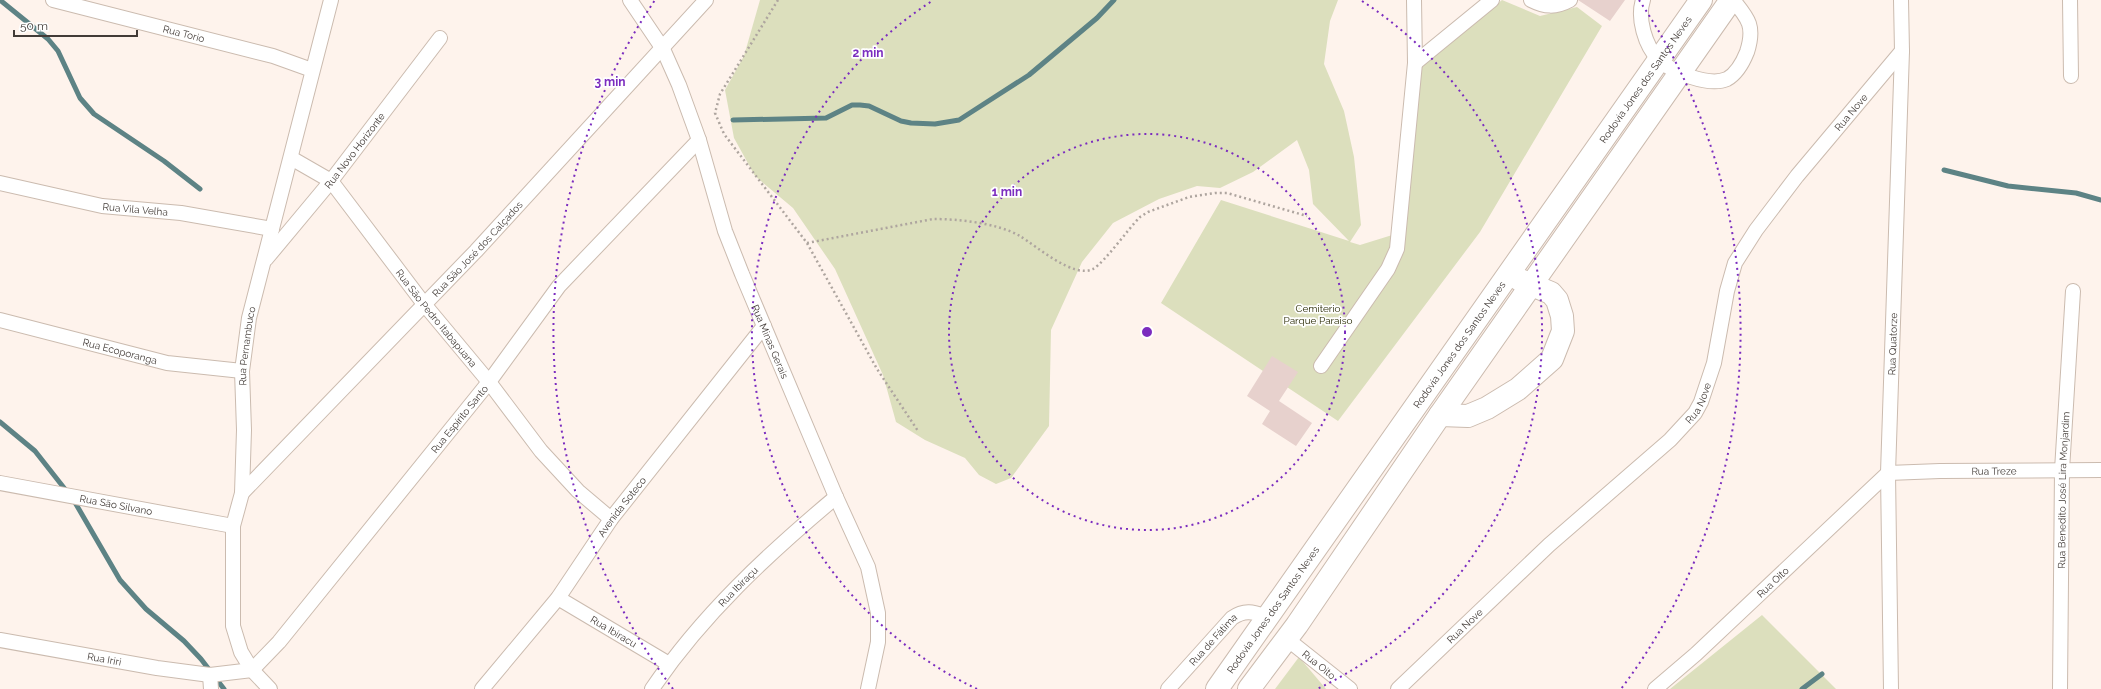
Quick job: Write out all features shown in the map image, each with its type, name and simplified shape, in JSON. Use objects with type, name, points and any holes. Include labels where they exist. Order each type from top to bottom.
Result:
[{"type":"main road","name":"Rodovia Jones dos Santos Neves","points":[[1217,689],[1658,59],[1701,0]]},
{"type":"main road","points":[[1249,689],[1287,639],[1440,415],[1732,0]]},
{"type":"main road","points":[[1440,415],[1468,416],[1487,408],[1518,389],[1552,359],[1563,331],[1562,316],[1557,300],[1551,293],[1533,284],[1507,276]]},
{"type":"street","name":"Rua Torio","points":[[53,0],[273,56],[312,70]]},
{"type":"street","name":"Rua Pernambuco","points":[[270,689],[252,670],[241,652],[233,626],[232,526],[242,493],[244,430],[242,371],[249,318],[331,0]]},
{"type":"street","name":"Rua Minas Gerais","points":[[630,0],[663,49],[679,85],[699,140],[725,231],[836,497],[868,567],[878,613],[878,642],[868,689]]},
{"type":"street","name":"Rua São José dos Calçados","points":[[242,493],[476,251],[663,49],[706,0]]},
{"type":"street","points":[[1321,366],[1388,269],[1397,249],[1415,63],[1414,0]]},
{"type":"street","points":[[1415,63],[1492,0]]},
{"type":"street","points":[[1531,0],[1545,6],[1554,7],[1570,0]]},
{"type":"street","points":[[1643,0],[1640,9],[1642,26],[1650,46],[1658,59],[1681,74],[1716,82],[1727,78],[1741,65],[1750,41],[1751,31],[1747,17],[1732,0]]},
{"type":"street","name":"Rua Quatorze","points":[[1891,689],[1888,473],[1902,51],[1901,0]]},
{"type":"street","points":[[2070,0],[2071,76]]},
{"type":"street","name":"Rua Novo Horizonte","points":[[264,261],[331,181],[440,38]]},
{"type":"street","name":"Rua Nove","points":[[1398,689],[1549,545],[1670,440],[1695,413],[1701,402],[1714,363],[1727,291],[1735,263],[1756,230],[1797,176],[1902,51]]},
{"type":"street","name":"Rua Espírito Santo","points":[[252,670],[279,642],[489,382],[559,286],[699,140]]},
{"type":"street","name":"Rua São Pedro Itabapuana","points":[[291,158],[331,181],[424,304],[489,382],[558,472],[611,520]]},
{"type":"street","name":"Rua Vila Velha","points":[[0,183],[102,206],[181,213],[272,229]]},
{"type":"street","name":"Rua Benedito José Lira Monjardim","points":[[2060,689],[2062,470],[2073,291]]},
{"type":"street","name":"Rua Ecoporanga","points":[[0,320],[167,363],[242,371]]},
{"type":"street","name":"Avenida Soteco","points":[[482,689],[558,598],[611,520],[764,326]]},
{"type":"street","name":"Rua Treze","points":[[1888,473],[1940,471],[2101,470]]},
{"type":"street","name":"Rua Oito","points":[[1655,689],[1696,654],[1888,473]]},
{"type":"street","name":"Rua São Silvano","points":[[0,483],[232,526]]},
{"type":"street","name":"Rua Ibiraçu","points":[[652,689],[669,664],[734,588],[836,497]]},
{"type":"street","name":"Rua Ibiracu","points":[[558,598],[669,664]]},
{"type":"street","name":"Rua de Fátima","points":[[1168,689],[1232,618],[1248,611],[1268,617]]},
{"type":"street","name":"Rua Oito","points":[[1287,639],[1350,689]]},
{"type":"street","name":"Rua Iriri","points":[[0,640],[157,668],[210,682]]},
{"type":"street","points":[[210,682],[252,670]]},
{"type":"path","points":[[778,0],[720,94],[715,114],[724,134],[807,243],[877,368],[918,431]]},
{"type":"path","points":[[807,243],[918,222],[950,219],[1007,231],[1068,266],[1085,271],[1096,267],[1140,217],[1148,212],[1199,194],[1227,193],[1307,216]]},
{"type":"green space","name":"Cemiterio Parque Paraiso","points":[[760,0],[1338,0],[1330,21],[1324,64],[1344,111],[1354,157],[1361,225],[1350,242],[1360,245],[1402,232],[1415,72],[1502,0],[1540,16],[1577,7],[1602,26],[1480,232],[1338,421],[1161,303],[1221,200],[1349,241],[1313,204],[1309,170],[1297,140],[1253,172],[1220,188],[1197,186],[1159,199],[1113,223],[1082,262],[1051,330],[1049,426],[1011,478],[996,484],[979,475],[965,458],[925,440],[896,422],[883,375],[835,269],[793,208],[755,176],[734,138],[725,90],[744,56]]},
{"type":"green space","points":[[1762,615],[1836,689],[1670,689]]},
{"type":"green space","points":[[1299,657],[1326,689],[1275,689]]},
{"type":"building","points":[[1578,0],[1625,0],[1610,21]]},
{"type":"building","points":[[1272,356],[1298,372],[1279,401],[1312,423],[1296,446],[1262,424],[1270,411],[1247,396]]},
{"type":"waterway","points":[[0,0],[48,39],[58,51],[80,98],[94,114],[164,161],[200,189]]},
{"type":"waterway","points":[[733,120],[826,118],[852,105],[869,106],[901,121],[911,123],[935,124],[959,120],[1029,75],[1097,18],[1114,0]]},
{"type":"waterway","points":[[1944,170],[2008,186],[2076,193],[2101,200]]},
{"type":"waterway","points":[[0,422],[35,451],[68,493]]},
{"type":"waterway","points":[[73,499],[120,580],[146,609],[184,641],[201,659],[224,689]]},
{"type":"waterway","points":[[1802,689],[1822,674]]}]
